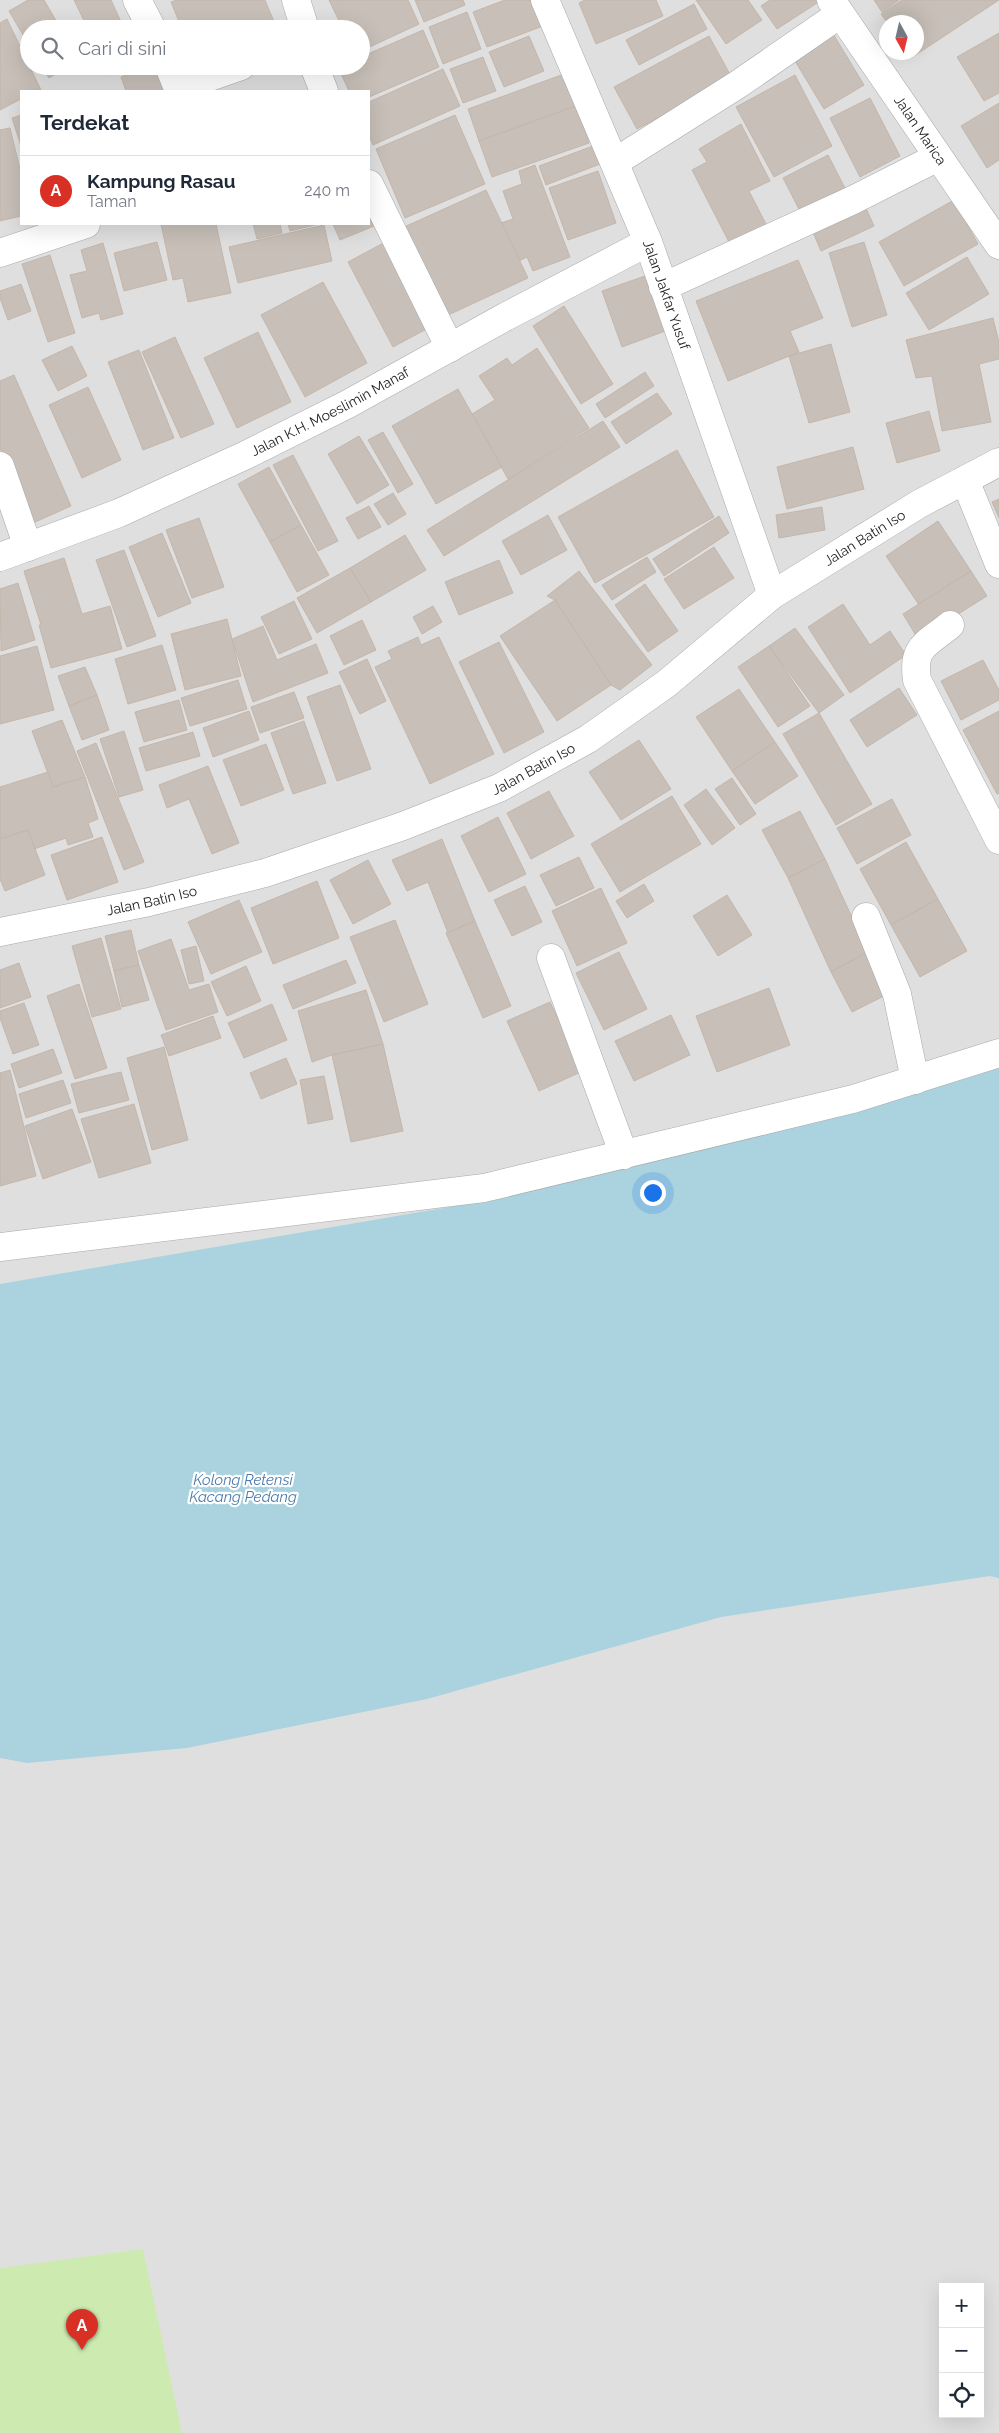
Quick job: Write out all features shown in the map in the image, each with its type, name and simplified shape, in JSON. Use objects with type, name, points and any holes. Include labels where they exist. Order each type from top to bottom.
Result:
[{"type":"street","points":[[296,0],[302,20]]},
{"type":"street","name":"Jalan Jakfar Yusuf","points":[[546,0],[648,242],[772,595]]},
{"type":"street","points":[[141,1],[148,20]]},
{"type":"street","points":[[614,162],[738,85],[836,7]]},
{"type":"street","name":"Jalan Marica","points":[[836,7],[999,245]]},
{"type":"street","points":[[175,82],[203,75]]},
{"type":"street","points":[[318,75],[324,90]]},
{"type":"street","points":[[664,287],[853,200],[938,157]]},
{"type":"street","points":[[370,186],[450,348]]},
{"type":"street","points":[[0,253],[83,225]]},
{"type":"street","name":"Jalan K.H. Moeslimin Manaf","points":[[0,557],[119,513],[246,455],[348,404],[648,242]]},
{"type":"street","name":"Jalan Batin Iso","points":[[0,932],[149,902],[265,873],[403,826],[499,788],[588,739],[666,684],[772,595],[919,504],[999,462]]},
{"type":"street","points":[[0,466],[28,548]]},
{"type":"street","points":[[965,480],[999,564]]},
{"type":"street","points":[[950,625],[920,649],[914,662],[917,680],[999,840]]},
{"type":"street","points":[[866,917],[897,994],[915,1080]]},
{"type":"street","points":[[551,958],[624,1155]]},
{"type":"street","points":[[0,1247],[484,1188],[854,1099],[999,1052]]},
{"type":"shaded area","points":[[0,0],[999,0],[999,2433],[0,2433]]},
{"type":"green space","points":[[143,2249],[182,2433],[0,2433],[0,2268]]},
{"type":"water","name":"Kolong Retensi Kacang Pedang","points":[[999,1065],[999,1578],[990,1576],[721,1617],[427,1699],[187,1748],[27,1763],[0,1758],[0,1284],[484,1201]]},
{"type":"building","points":[[28,0],[44,0],[56,20],[20,20],[20,30],[9,11]]},
{"type":"building","points":[[74,0],[111,0],[120,20],[84,20]]},
{"type":"building","points":[[177,0],[265,0],[273,20],[178,20],[171,2]]},
{"type":"building","points":[[329,0],[408,0],[419,24],[370,47],[370,20],[339,20]]},
{"type":"building","points":[[415,0],[463,0],[465,5],[424,22]]},
{"type":"building","points":[[505,0],[533,0],[543,26],[487,47],[473,12]]},
{"type":"building","points":[[585,0],[656,0],[663,16],[596,44],[579,3]]},
{"type":"building","points":[[696,0],[748,0],[762,20],[726,44]]},
{"type":"building","points":[[770,0],[815,0],[817,3],[777,29],[761,6]]},
{"type":"building","points":[[874,0],[899,0],[882,12]]},
{"type":"building","points":[[902,0],[999,0],[924,49],[924,15],[881,14]]},
{"type":"building","points":[[694,4],[707,29],[639,65],[626,40]]},
{"type":"building","points":[[467,12],[481,49],[443,64],[429,27]]},
{"type":"building","points":[[7,19],[20,46],[20,75],[34,75],[41,90],[20,90],[20,100],[0,110],[0,23]]},
{"type":"building","points":[[423,30],[439,67],[370,97],[370,90],[349,90],[342,75],[370,75],[370,53]]},
{"type":"building","points":[[832,32],[864,85],[824,109],[792,56]]},
{"type":"building","points":[[999,33],[999,93],[984,101],[957,57]]},
{"type":"building","points":[[529,36],[544,71],[504,87],[489,52]]},
{"type":"building","points":[[709,36],[732,78],[637,129],[614,87]]},
{"type":"building","points":[[483,57],[496,91],[463,103],[450,69]]},
{"type":"building","points":[[443,69],[460,106],[373,145],[370,138],[370,102]]},
{"type":"building","points":[[564,74],[576,106],[479,141],[468,109]]},
{"type":"building","points":[[126,75],[161,75],[167,90],[126,90],[121,77]]},
{"type":"building","points":[[795,75],[832,146],[774,177],[736,107]]},
{"type":"building","points":[[870,98],[900,156],[860,177],[830,118]]},
{"type":"building","points":[[999,103],[999,160],[987,168],[961,126]]},
{"type":"building","points":[[576,106],[589,143],[492,177],[479,141]]},
{"type":"building","points":[[20,115],[20,143],[12,118]]},
{"type":"building","points":[[455,115],[485,184],[405,218],[376,149]]},
{"type":"building","points":[[741,124],[770,181],[749,191],[768,228],[731,246],[692,170],[707,162],[699,149]]},
{"type":"building","points":[[10,128],[20,169],[20,216],[0,221],[0,130]]},
{"type":"building","points":[[593,146],[600,164],[546,185],[539,166]]},
{"type":"building","points":[[828,155],[847,192],[802,215],[783,178]]},
{"type":"building","points":[[535,165],[570,257],[533,271],[527,257],[519,261],[501,223],[513,219],[503,191],[522,184],[519,171]]},
{"type":"building","points":[[598,171],[616,223],[568,240],[549,188]]},
{"type":"building","points":[[486,190],[528,278],[444,317],[402,228]]},
{"type":"building","points":[[954,200],[978,244],[904,286],[879,242]]},
{"type":"building","points":[[865,206],[874,226],[821,251],[812,230]]},
{"type":"building","points":[[370,215],[374,226],[340,240],[333,225],[370,225]]},
{"type":"building","points":[[161,225],[216,225],[231,293],[188,302],[183,278],[173,280]]},
{"type":"building","points":[[253,225],[280,225],[282,233],[257,239]]},
{"type":"building","points":[[288,225],[315,225],[290,231]]},
{"type":"building","points":[[324,225],[332,261],[238,283],[229,247]]},
{"type":"building","points":[[389,240],[434,325],[393,347],[348,262]]},
{"type":"building","points":[[157,242],[167,280],[124,291],[114,253]]},
{"type":"building","points":[[864,242],[887,315],[852,327],[829,253]]},
{"type":"building","points":[[103,243],[123,314],[101,320],[99,313],[82,318],[70,275],[87,271],[81,250]]},
{"type":"building","points":[[50,255],[75,333],[48,342],[22,264]]},
{"type":"building","points":[[967,257],[989,294],[929,330],[906,293]]},
{"type":"building","points":[[798,260],[823,318],[790,331],[799,352],[728,381],[696,301]]},
{"type":"building","points":[[648,275],[668,330],[622,347],[602,291]]},
{"type":"building","points":[[323,282],[367,363],[305,397],[261,315]]},
{"type":"building","points":[[21,284],[31,311],[8,320],[0,298],[0,291]]},
{"type":"building","points":[[564,306],[613,384],[581,404],[533,326]]},
{"type":"building","points":[[993,318],[999,342],[999,359],[979,364],[991,422],[942,431],[932,376],[916,378],[906,340]]},
{"type":"building","points":[[258,332],[291,402],[237,428],[204,358]]},
{"type":"building","points":[[175,337],[214,424],[181,438],[142,352]]},
{"type":"building","points":[[831,344],[850,412],[809,423],[789,356]]},
{"type":"building","points":[[72,346],[87,376],[58,391],[42,360]]},
{"type":"building","points":[[537,348],[589,428],[508,479],[472,414],[495,400],[479,376],[507,358],[512,365]]},
{"type":"building","points":[[139,350],[174,438],[143,450],[108,362]]},
{"type":"building","points":[[645,372],[654,386],[605,418],[596,404]]},
{"type":"building","points":[[14,375],[71,506],[33,523],[0,448],[0,381]]},
{"type":"building","points":[[88,387],[121,460],[82,478],[49,405]]},
{"type":"building","points":[[458,389],[502,467],[436,504],[392,426]]},
{"type":"building","points":[[657,393],[672,414],[626,444],[611,422]]},
{"type":"building","points":[[929,411],[940,451],[897,463],[886,423]]},
{"type":"building","points":[[603,421],[620,447],[444,556],[427,530]]},
{"type":"building","points":[[383,432],[413,484],[398,493],[368,440]]},
{"type":"building","points":[[359,436],[389,485],[357,504],[328,454]]},
{"type":"building","points":[[853,447],[864,489],[787,509],[777,467]]},
{"type":"building","points":[[677,450],[714,517],[595,583],[558,517]]},
{"type":"building","points":[[293,455],[338,541],[318,551],[273,465]]},
{"type":"building","points":[[269,467],[301,525],[270,542],[238,484]]},
{"type":"building","points":[[393,493],[406,514],[388,525],[374,504]]},
{"type":"building","points":[[999,499],[999,518],[992,502]]},
{"type":"building","points":[[369,506],[381,527],[358,539],[346,518]]},
{"type":"building","points":[[822,507],[825,530],[779,538],[776,515]]},
{"type":"building","points":[[548,515],[567,550],[521,575],[502,541]]},
{"type":"building","points":[[719,516],[729,533],[664,576],[653,559]]},
{"type":"building","points":[[199,518],[224,587],[192,598],[166,530]]},
{"type":"building","points":[[938,521],[971,571],[919,605],[886,556]]},
{"type":"building","points":[[301,525],[329,575],[297,592],[270,542]]},
{"type":"building","points":[[162,533],[191,603],[158,617],[129,547]]},
{"type":"building","points":[[405,535],[426,570],[371,602],[350,568]]},
{"type":"building","points":[[714,547],[734,578],[684,609],[664,579]]},
{"type":"building","points":[[124,550],[156,636],[127,647],[96,560]]},
{"type":"building","points":[[647,557],[656,572],[612,600],[602,585]]},
{"type":"building","points":[[64,558],[82,614],[110,606],[122,649],[51,668],[39,625],[41,625],[24,571]]},
{"type":"building","points":[[499,560],[513,593],[459,615],[445,582]]},
{"type":"building","points":[[350,568],[371,602],[317,633],[297,598]]},
{"type":"building","points":[[579,571],[652,665],[620,690],[611,685],[555,600],[547,596]]},
{"type":"building","points":[[971,571],[987,596],[918,639],[903,614]]},
{"type":"building","points":[[18,583],[35,640],[1,651],[0,589]]},
{"type":"building","points":[[645,584],[678,631],[648,652],[615,605]]},
{"type":"building","points":[[555,600],[611,685],[557,721],[500,636]]},
{"type":"building","points":[[294,601],[312,639],[279,654],[261,617]]},
{"type":"building","points":[[843,604],[870,645],[890,631],[906,655],[850,693],[808,627]]},
{"type":"building","points":[[433,606],[442,622],[422,634],[413,617]]},
{"type":"building","points":[[227,619],[241,676],[185,690],[171,634]]},
{"type":"building","points":[[362,620],[376,650],[344,665],[330,636]]},
{"type":"building","points":[[263,626],[277,660],[316,644],[328,673],[253,702],[232,639]]},
{"type":"building","points":[[795,628],[844,695],[819,713],[769,646]]},
{"type":"building","points":[[418,637],[421,645],[439,637],[494,754],[430,784],[375,667],[392,659],[388,651]]},
{"type":"building","points":[[499,642],[544,732],[504,753],[459,662]]},
{"type":"building","points":[[162,645],[176,690],[128,704],[115,659]]},
{"type":"building","points":[[37,646],[54,710],[0,724],[0,656]]},
{"type":"building","points":[[769,646],[810,706],[778,727],[738,667]]},
{"type":"building","points":[[367,659],[386,701],[360,714],[339,672]]},
{"type":"building","points":[[983,660],[999,690],[999,700],[961,720],[941,681]]},
{"type":"building","points":[[85,667],[97,695],[69,706],[58,676]]},
{"type":"building","points":[[238,680],[247,709],[190,726],[181,698]]},
{"type":"building","points":[[340,685],[371,769],[337,781],[307,697]]},
{"type":"building","points":[[899,688],[917,715],[867,747],[850,720]]},
{"type":"building","points":[[739,689],[775,742],[732,771],[696,717]]},
{"type":"building","points":[[294,692],[304,718],[260,733],[251,707]]},
{"type":"building","points":[[97,695],[109,730],[82,740],[69,706]]},
{"type":"building","points":[[179,700],[187,730],[144,742],[135,712]]},
{"type":"building","points":[[249,711],[259,740],[213,757],[203,728]]},
{"type":"building","points":[[999,711],[999,793],[997,794],[963,730]]},
{"type":"building","points":[[819,713],[872,804],[836,825],[783,734]]},
{"type":"building","points":[[62,720],[85,777],[53,787],[32,731]]},
{"type":"building","points":[[304,721],[326,783],[293,794],[271,733]]},
{"type":"building","points":[[124,731],[143,790],[119,797],[100,739]]},
{"type":"building","points":[[193,732],[200,756],[146,771],[139,748]]},
{"type":"building","points":[[639,740],[671,789],[621,820],[589,772]]},
{"type":"building","points":[[775,742],[798,776],[755,804],[732,771]]},
{"type":"building","points":[[96,743],[144,862],[124,870],[77,751]]},
{"type":"building","points":[[266,744],[284,790],[241,806],[223,760]]},
{"type":"building","points":[[208,766],[239,843],[212,854],[189,799],[167,808],[159,785]]},
{"type":"building","points":[[48,772],[53,787],[85,777],[98,819],[88,823],[93,837],[68,845],[66,838],[34,849],[28,830],[0,839],[0,787]]},
{"type":"building","points":[[732,778],[756,814],[740,825],[715,789]]},
{"type":"building","points":[[706,789],[735,828],[712,845],[684,805]]},
{"type":"building","points":[[549,791],[574,836],[531,859],[507,813]]},
{"type":"building","points":[[672,796],[701,844],[620,892],[591,844]]},
{"type":"building","points":[[892,799],[911,835],[857,864],[837,828]]},
{"type":"building","points":[[800,811],[825,859],[788,878],[762,830]]},
{"type":"building","points":[[498,817],[526,874],[489,892],[461,836]]},
{"type":"building","points":[[28,830],[45,875],[5,891],[0,879],[0,839]]},
{"type":"building","points":[[102,837],[118,882],[67,900],[51,855]]},
{"type":"building","points":[[442,839],[475,921],[448,933],[428,882],[407,891],[392,860]]},
{"type":"building","points":[[906,842],[938,899],[891,925],[860,869]]},
{"type":"building","points":[[579,857],[594,888],[556,906],[540,875]]},
{"type":"building","points":[[825,859],[868,952],[831,972],[788,878]]},
{"type":"building","points":[[368,860],[391,904],[353,924],[330,880]]},
{"type":"building","points":[[317,881],[339,938],[273,964],[251,908]]},
{"type":"building","points":[[644,884],[654,901],[627,918],[616,901]]},
{"type":"building","points":[[525,886],[542,922],[512,936],[494,900]]},
{"type":"building","points":[[601,888],[627,943],[577,966],[552,911]]},
{"type":"building","points":[[727,895],[752,935],[718,956],[693,916]]},
{"type":"building","points":[[938,899],[967,951],[920,977],[891,925]]},
{"type":"building","points":[[239,900],[262,952],[211,974],[188,922]]},
{"type":"building","points":[[395,920],[428,1004],[384,1022],[350,937]]},
{"type":"building","points":[[475,921],[511,1006],[483,1018],[446,933]]},
{"type":"building","points":[[131,930],[139,965],[114,971],[105,936]]},
{"type":"building","points":[[101,938],[121,1009],[92,1017],[72,946]]},
{"type":"building","points":[[171,939],[189,990],[209,984],[218,1012],[166,1030],[138,951]]},
{"type":"building","points":[[196,946],[204,981],[189,984],[181,950]]},
{"type":"building","points":[[619,952],[647,1009],[604,1030],[576,973]]},
{"type":"building","points":[[868,952],[890,993],[852,1012],[831,972]]},
{"type":"building","points":[[346,960],[356,983],[293,1009],[283,985]]},
{"type":"building","points":[[19,963],[31,997],[0,1008],[0,970]]},
{"type":"building","points":[[139,965],[149,1000],[122,1007],[114,971]]},
{"type":"building","points":[[246,966],[261,1001],[227,1016],[211,982]]},
{"type":"building","points":[[79,984],[107,1068],[75,1079],[47,996]]},
{"type":"building","points":[[769,988],[790,1045],[717,1072],[696,1016]]},
{"type":"building","points":[[366,990],[383,1044],[332,1055],[312,1062],[298,1011]]},
{"type":"building","points":[[550,1002],[583,1071],[539,1091],[507,1021]]},
{"type":"building","points":[[24,1003],[39,1045],[13,1054],[0,1018],[0,1011]]},
{"type":"building","points":[[272,1004],[287,1040],[244,1058],[228,1023]]},
{"type":"building","points":[[671,1015],[690,1055],[634,1081],[615,1041]]},
{"type":"building","points":[[213,1016],[221,1038],[169,1056],[161,1035]]},
{"type":"building","points":[[383,1044],[403,1131],[351,1142],[332,1055]]},
{"type":"building","points":[[164,1047],[188,1140],[152,1150],[127,1058]]},
{"type":"building","points":[[53,1049],[62,1073],[19,1088],[11,1064]]},
{"type":"building","points":[[286,1058],[297,1084],[261,1099],[250,1073]]},
{"type":"building","points":[[10,1070],[36,1176],[0,1186],[0,1073]]},
{"type":"building","points":[[121,1072],[129,1100],[79,1113],[71,1084]]},
{"type":"building","points":[[324,1076],[333,1119],[308,1124],[300,1080]]},
{"type":"building","points":[[63,1080],[71,1103],[26,1118],[19,1094]]},
{"type":"building","points":[[134,1104],[151,1163],[99,1178],[81,1119]]},
{"type":"building","points":[[72,1109],[91,1162],[43,1179],[25,1126]]},
{"type":"place","name":"Kampung Rasau","points":[[82,2350]]}]
